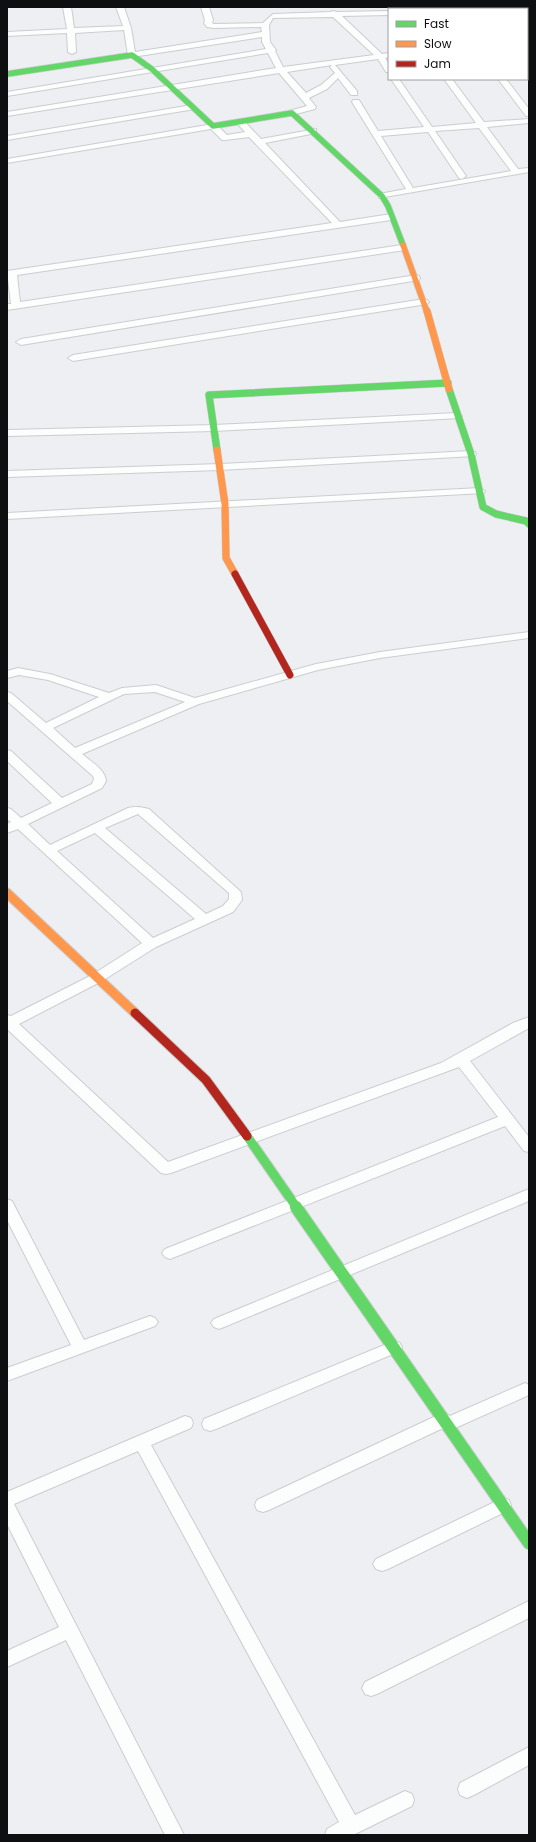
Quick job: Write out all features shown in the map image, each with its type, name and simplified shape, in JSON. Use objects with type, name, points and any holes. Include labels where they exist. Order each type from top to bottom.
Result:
[{"type":"street","points":[[67,7],[71,31],[72,52]]},
{"type":"street","points":[[120,7],[127,28],[132,55],[153,70],[225,138],[250,134]]},
{"type":"street","points":[[205,7],[210,25],[265,25]]},
{"type":"street","points":[[7,161],[292,113],[312,107],[281,70],[272,50],[266,42],[265,25],[273,16],[293,7]]},
{"type":"street","points":[[313,7],[336,14],[380,56],[388,68]]},
{"type":"street","points":[[273,16],[388,13]]},
{"type":"street","points":[[7,34],[127,28]]},
{"type":"street","points":[[7,74],[266,34]]},
{"type":"street","points":[[7,94],[272,50]]},
{"type":"street","points":[[7,114],[331,62],[388,55]]},
{"type":"street","points":[[331,62],[354,93]]},
{"type":"street","points":[[305,97],[324,87],[339,73]]},
{"type":"street","points":[[396,80],[462,176]]},
{"type":"street","points":[[449,80],[516,172]]},
{"type":"street","points":[[503,80],[529,114]]},
{"type":"street","points":[[356,102],[412,191]]},
{"type":"street","points":[[7,138],[192,107]]},
{"type":"street","points":[[292,113],[382,196],[402,248],[416,278],[424,302],[457,416],[471,454],[483,507],[496,514],[526,521],[529,524]]},
{"type":"street","points":[[376,134],[529,121]]},
{"type":"street","points":[[240,122],[338,225]]},
{"type":"street","points":[[258,142],[313,131]]},
{"type":"street","points":[[382,196],[529,170]]},
{"type":"street","points":[[391,217],[9,274],[11,306],[402,248]]},
{"type":"street","points":[[21,342],[416,278]]},
{"type":"street","points":[[73,358],[424,302]]},
{"type":"street","points":[[290,675],[226,558],[225,504],[210,395],[448,383]]},
{"type":"street","points":[[7,433],[214,428],[457,416]]},
{"type":"street","points":[[7,474],[220,467],[471,454]]},
{"type":"street","points":[[7,516],[480,491]]},
{"type":"street","points":[[73,753],[195,702],[290,675],[316,666],[380,655],[529,635]]},
{"type":"street","points":[[7,675],[18,671],[50,677],[110,697]]},
{"type":"street","points":[[44,728],[122,691],[156,688],[195,702]]},
{"type":"street","points":[[7,695],[101,778],[96,787],[7,829]]},
{"type":"street","points":[[7,754],[61,804]]},
{"type":"street","points":[[49,850],[132,811],[139,810],[145,812],[235,892],[236,900],[228,909],[151,944],[97,978],[8,1022],[166,1169],[250,1140],[462,1060],[512,1028],[529,1022]]},
{"type":"street","points":[[7,812],[151,944]]},
{"type":"street","points":[[97,828],[205,920]]},
{"type":"street","points":[[7,893],[206,1080],[250,1140],[529,1543]]},
{"type":"street","points":[[462,1060],[529,1147]]},
{"type":"street","points":[[170,1253],[507,1119]]},
{"type":"street","points":[[219,1323],[529,1195]]},
{"type":"street","points":[[7,1205],[80,1348]]},
{"type":"street","points":[[7,1375],[150,1322]]},
{"type":"street","points":[[210,1424],[394,1347]]},
{"type":"street","points":[[263,1505],[445,1422],[525,1390]]},
{"type":"street","points":[[7,1500],[140,1441],[185,1423]]},
{"type":"street","points":[[140,1441],[351,1826]]},
{"type":"street","points":[[382,1564],[503,1505]]},
{"type":"street","points":[[7,1507],[175,1835]]},
{"type":"street","points":[[371,1688],[529,1609]]},
{"type":"street","points":[[7,1659],[70,1630]]},
{"type":"street","points":[[467,1790],[529,1756]]},
{"type":"street","points":[[334,1835],[405,1800]]},
{"type":"traffic: fast","points":[[7,74],[132,55],[153,70],[213,126],[292,113],[382,196],[388,206],[403,245]]},
{"type":"traffic: fast","points":[[217,450],[209,395],[448,383]]},
{"type":"traffic: fast","points":[[449,389],[471,454],[483,507],[496,514],[526,521],[529,524]]},
{"type":"traffic: fast","points":[[247,1136],[529,1543]]},
{"type":"traffic: slow","points":[[403,245],[424,302],[449,389]]},
{"type":"traffic: slow","points":[[217,450],[225,504],[226,558],[235,574]]},
{"type":"traffic: slow","points":[[7,893],[135,1013]]},
{"type":"traffic: jam","points":[[235,574],[290,675]]},
{"type":"traffic: jam","points":[[135,1013],[206,1080],[247,1136]]}]
